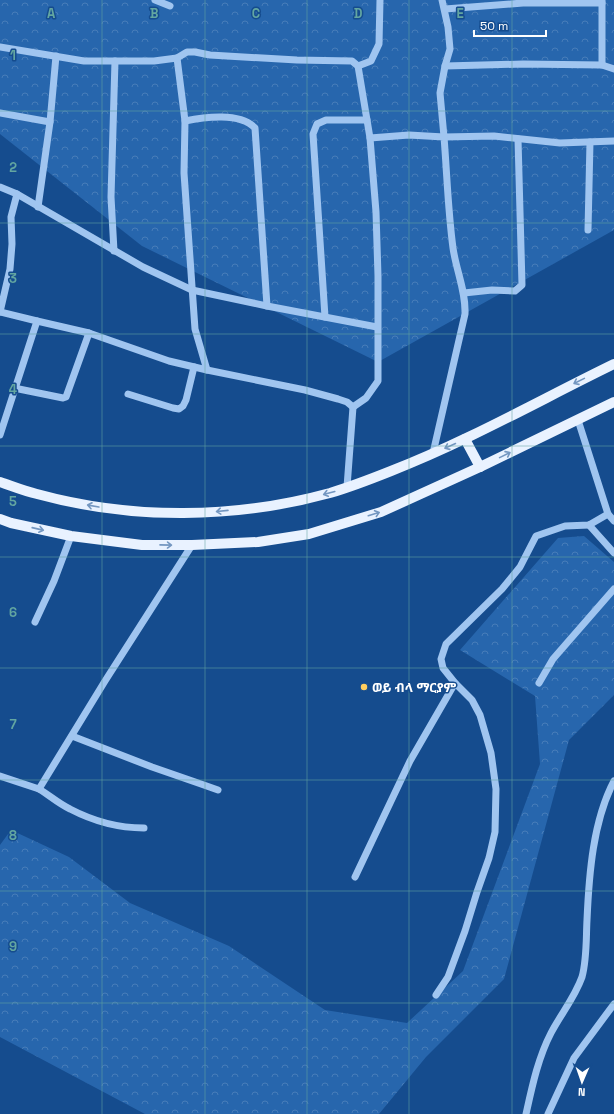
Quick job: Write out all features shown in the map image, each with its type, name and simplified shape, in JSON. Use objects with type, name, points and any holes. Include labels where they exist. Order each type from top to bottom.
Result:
[{"type":"main road","points":[[0,482],[35,494],[60,500],[102,507],[155,512],[205,513],[273,506],[330,493],[370,480],[433,454],[614,364]]},
{"type":"main road","points":[[0,519],[11,523],[71,536],[142,545],[192,545],[258,542],[309,534],[381,512],[480,467],[614,402]]},
{"type":"main road","points":[[465,439],[480,467]]},
{"type":"street","points":[[156,0],[170,6]]},
{"type":"street","points":[[358,66],[371,61],[379,44],[380,0]]},
{"type":"street","points":[[433,454],[465,314],[464,293],[453,248],[440,93],[450,49],[445,9],[442,0]]},
{"type":"street","points":[[445,9],[523,3],[602,2],[602,66]]},
{"type":"street","points":[[0,47],[84,61],[154,61],[177,58],[187,52],[195,52],[218,55],[352,61],[358,66],[370,138],[377,238],[378,381],[366,398],[353,407]]},
{"type":"street","points":[[38,207],[50,122],[56,56]]},
{"type":"street","points":[[177,58],[185,121],[184,173],[195,329],[207,370]]},
{"type":"street","points":[[114,251],[111,196],[115,61]]},
{"type":"street","points":[[445,66],[523,64],[602,66],[614,69]]},
{"type":"street","points":[[0,113],[50,122]]},
{"type":"street","points":[[185,121],[204,117],[234,118],[251,123],[255,128],[268,306]]},
{"type":"street","points":[[325,317],[313,134],[317,124],[326,120],[367,120]]},
{"type":"street","points":[[370,138],[409,135],[444,138],[494,136],[560,143],[614,141]]},
{"type":"street","points":[[464,293],[492,290],[515,290],[522,285],[518,139]]},
{"type":"street","points":[[588,230],[590,142]]},
{"type":"street","points":[[0,187],[17,194],[143,267],[192,290],[377,327]]},
{"type":"street","points":[[17,194],[11,217],[12,244],[10,269],[0,312],[89,334],[169,361],[305,390],[347,402],[353,407]]},
{"type":"street","points":[[0,435],[37,321]]},
{"type":"street","points":[[14,388],[62,398],[66,397],[89,334]]},
{"type":"street","points":[[128,394],[172,408],[180,409],[186,400],[194,367]]},
{"type":"street","points":[[347,487],[353,407]]},
{"type":"street","points":[[578,420],[608,514],[614,521]]},
{"type":"street","points":[[436,995],[448,977],[489,858],[494,832],[496,789],[491,753],[480,715],[472,700],[443,668],[441,659],[446,644],[502,589],[520,567],[536,536],[565,526],[589,525],[608,514]]},
{"type":"street","points":[[589,525],[614,553]]},
{"type":"street","points":[[35,622],[54,582],[71,536]]},
{"type":"street","points":[[40,789],[105,681],[192,545]]},
{"type":"street","points":[[539,683],[553,659],[614,589]]},
{"type":"street","points":[[355,878],[410,761],[455,683]]},
{"type":"street","points":[[72,736],[138,762],[218,790]]},
{"type":"street","points":[[0,776],[40,789],[70,809],[95,820],[127,828],[144,828]]},
{"type":"street","points":[[526,1114],[539,1062],[550,1033],[574,994],[582,976],[589,882],[594,843],[606,801],[614,781]]},
{"type":"street","points":[[548,1114],[574,1058],[614,1004]]},
{"type":"green space","points":[[0,0],[614,0],[614,230],[378,362],[142,246],[0,134]]},
{"type":"green space","points":[[584,536],[614,562],[614,695],[569,740],[504,979],[426,1057],[379,1114],[145,1114],[0,1037],[0,845],[11,830],[69,857],[130,903],[229,946],[325,1010],[407,1023],[463,971],[540,764],[535,696],[460,650],[558,538]]},
{"type":"place","name":"ወይ ብላ ማርያም","points":[[364,687]]}]
